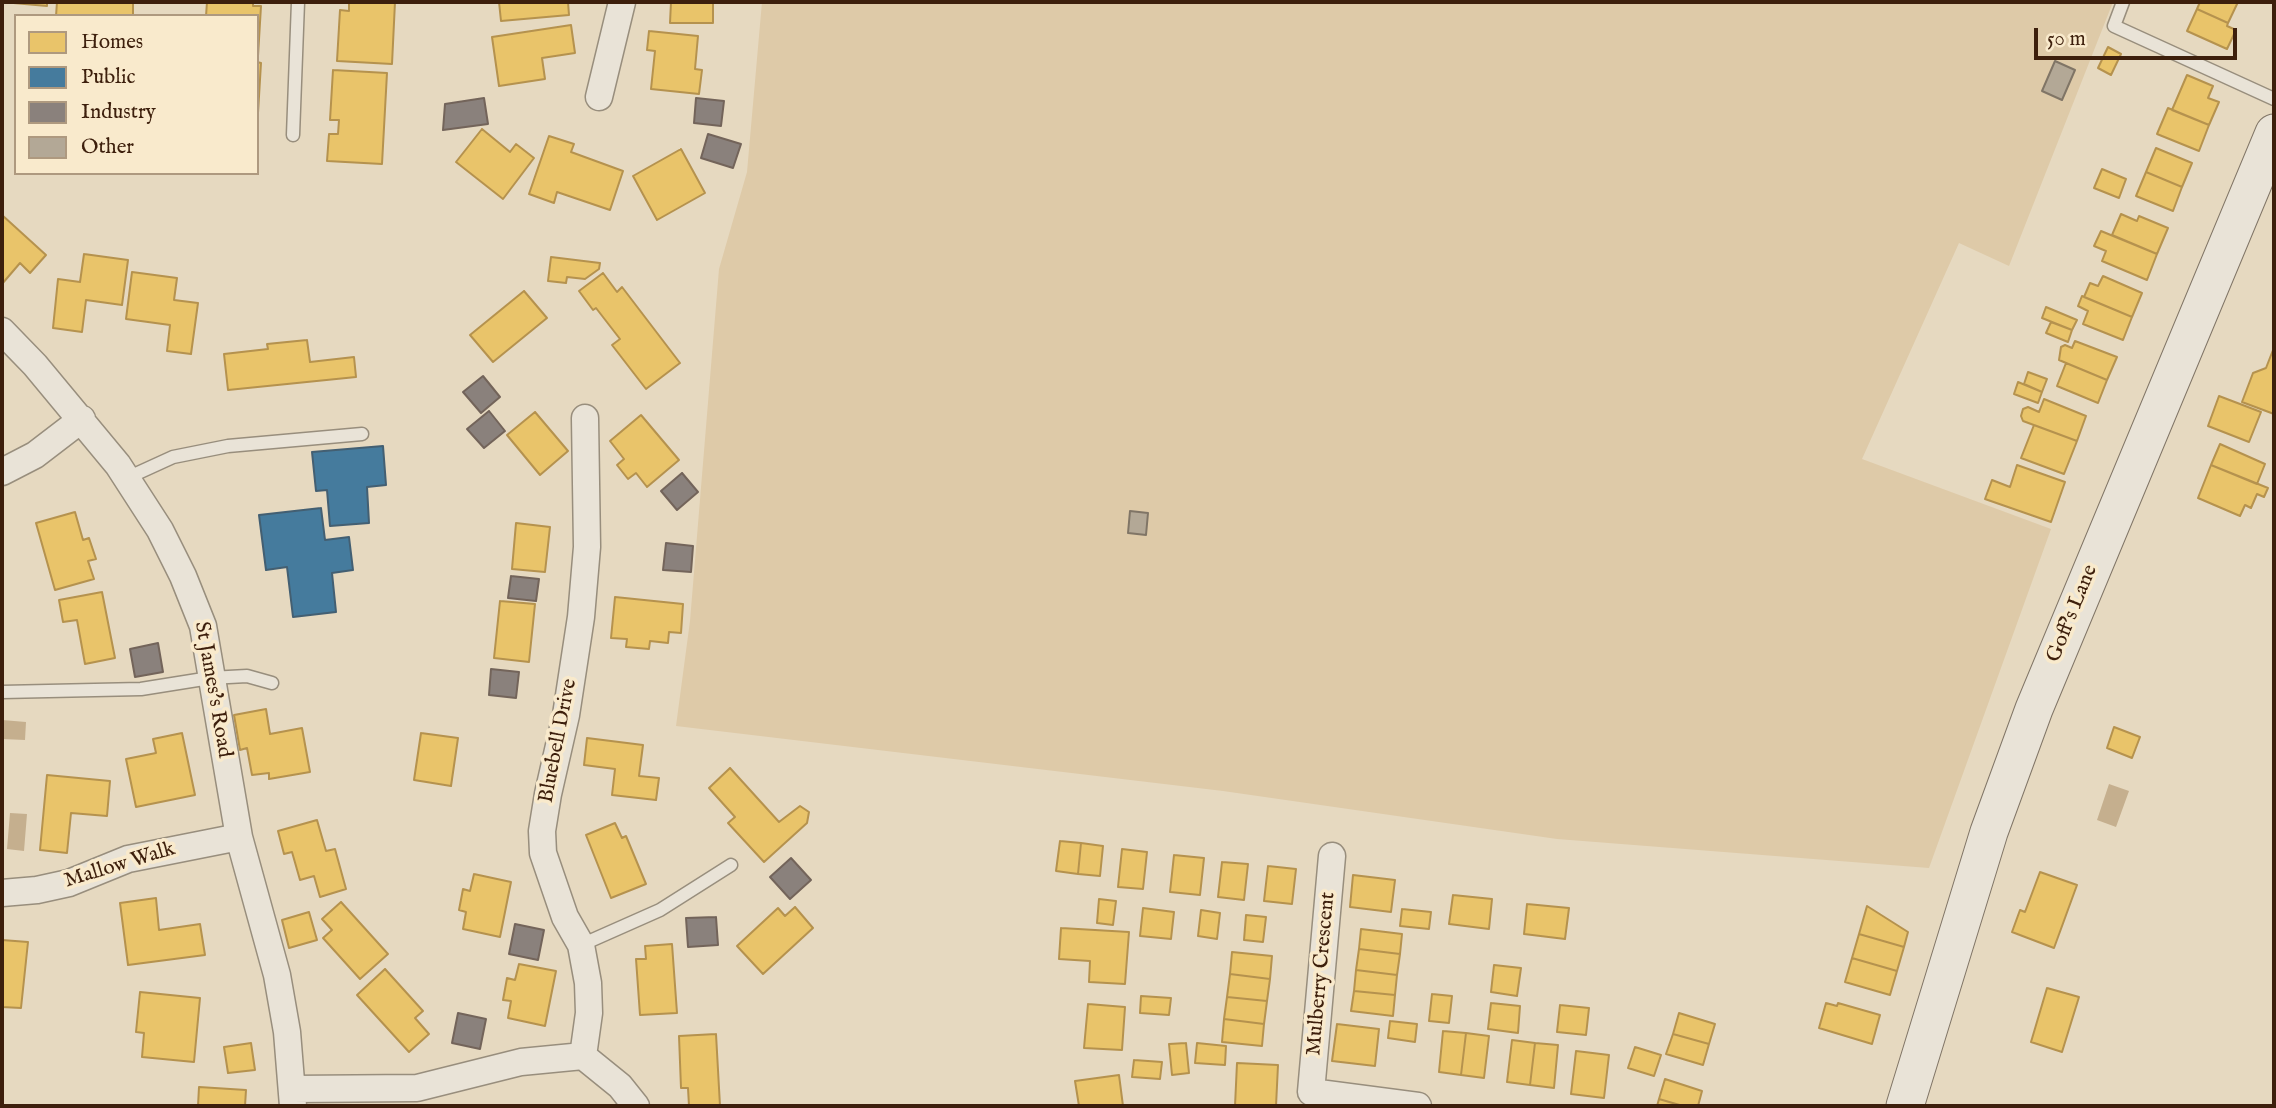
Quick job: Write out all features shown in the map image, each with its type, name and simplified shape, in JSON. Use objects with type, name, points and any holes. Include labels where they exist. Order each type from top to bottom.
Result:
[{"type":"main road","name":"Goff's Lane","points":[[1905,1106],[1989,832],[2034,709],[2274,134]]},
{"type":"street","points":[[599,97],[622,2]]},
{"type":"street","name":"St James's Road","points":[[2,331],[82,419],[127,478],[183,576],[203,626],[239,837],[277,975],[293,1098]]},
{"type":"street","name":"Bluebell Drive","points":[[583,1056],[589,1013],[588,983],[581,945],[565,917],[548,875],[542,831],[566,715],[581,617],[587,547],[585,418]]},
{"type":"street","points":[[2,472],[35,455],[82,419]]},
{"type":"street","name":"Mallow Walk","points":[[2,893],[48,888],[128,859],[239,837]]},
{"type":"street","name":"Mulberry Crescent","points":[[1332,856],[1310,1099],[1418,1106]]},
{"type":"street","points":[[293,1098],[417,1088],[521,1062],[583,1056],[620,1086],[636,1106]]},
{"type":"lane","points":[[293,135],[298,2]]},
{"type":"lane","points":[[2123,2],[2113,26],[2274,99]]},
{"type":"lane","points":[[127,478],[173,457],[228,446],[362,434]]},
{"type":"lane","points":[[2,692],[141,689],[210,678],[247,676],[272,683]]},
{"type":"lane","points":[[581,945],[660,910],[731,865]]},
{"type":"shaded area","points":[[762,2],[2113,2],[2009,266],[1959,243],[1862,459],[2051,529],[1929,868],[1557,839],[1223,791],[676,726],[690,621],[719,269],[747,172]]},
{"type":"shaded area","points":[[2,720],[26,722],[25,740],[2,739]]},
{"type":"shaded area","points":[[2109,784],[2129,791],[2116,827],[2097,820]]},
{"type":"shaded area","points":[[10,813],[27,814],[24,851],[7,849]]},
{"type":"building: Homes","points":[[2,2],[47,2],[47,6]]},
{"type":"building: Homes","points":[[57,2],[133,2],[133,14],[56,14]]},
{"type":"building: Homes","points":[[207,2],[253,2],[253,6],[261,6],[259,39],[259,14],[206,14]]},
{"type":"building: Homes","points":[[349,2],[395,2],[392,64],[337,61],[340,10],[349,11]]},
{"type":"building: Homes","points":[[499,2],[568,2],[569,15],[501,21]]},
{"type":"building: Homes","points":[[671,2],[713,2],[713,23],[670,23]]},
{"type":"building: Homes","points":[[2200,2],[2238,2],[2228,23],[2197,9]]},
{"type":"building: Homes","points":[[2197,9],[2228,23],[2227,26],[2236,30],[2227,49],[2187,31]]},
{"type":"building: Homes","points":[[571,25],[575,53],[542,58],[545,79],[499,86],[492,37]]},
{"type":"building: Homes","points":[[649,31],[698,36],[695,69],[702,70],[699,94],[651,89],[655,51],[647,50]]},
{"type":"building: Homes","points":[[2108,47],[2121,54],[2111,75],[2098,68]]},
{"type":"building: Homes","points":[[259,62],[261,63],[259,96]]},
{"type":"building: Homes","points":[[333,70],[387,73],[382,164],[327,161],[329,134],[338,134],[339,120],[330,120]]},
{"type":"building: Homes","points":[[2187,75],[2213,86],[2208,98],[2219,102],[2209,125],[2172,110]]},
{"type":"building: Homes","points":[[2168,108],[2209,125],[2199,151],[2157,134]]},
{"type":"building: Homes","points":[[482,129],[510,152],[516,144],[534,158],[503,199],[456,162]]},
{"type":"building: Homes","points":[[549,136],[574,144],[571,152],[623,171],[610,210],[557,192],[554,203],[529,194]]},
{"type":"building: Homes","points":[[2156,148],[2192,163],[2182,187],[2146,172]]},
{"type":"building: Homes","points":[[681,149],[705,193],[657,220],[633,176]]},
{"type":"building: Homes","points":[[2102,169],[2126,179],[2119,198],[2094,188]]},
{"type":"building: Homes","points":[[2146,172],[2182,187],[2173,211],[2136,196]]},
{"type":"building: Homes","points":[[2121,214],[2137,221],[2139,216],[2168,228],[2157,254],[2112,235]]},
{"type":"building: Homes","points":[[2,215],[46,255],[30,273],[20,263],[2,284]]},
{"type":"building: Homes","points":[[2101,231],[2157,254],[2147,280],[2102,261],[2106,251],[2094,246]]},
{"type":"building: Homes","points":[[84,254],[128,260],[122,305],[86,300],[82,332],[53,328],[58,279],[80,282]]},
{"type":"building: Homes","points":[[551,257],[600,263],[599,269],[585,279],[567,277],[566,283],[548,281]]},
{"type":"building: Homes","points":[[132,272],[177,278],[174,300],[198,303],[191,354],[167,351],[170,325],[126,319]]},
{"type":"building: Homes","points":[[603,273],[617,292],[622,287],[680,363],[646,389],[612,345],[620,339],[579,291]]},
{"type":"building: Homes","points":[[2103,276],[2142,293],[2132,317],[2084,297],[2090,283],[2098,286]]},
{"type":"building: Homes","points":[[524,291],[547,318],[493,362],[470,335]]},
{"type":"building: Homes","points":[[2082,296],[2132,317],[2123,340],[2083,324],[2088,311],[2078,306]]},
{"type":"building: Homes","points":[[2046,307],[2077,320],[2072,330],[2042,318]]},
{"type":"building: Homes","points":[[2051,322],[2072,330],[2068,342],[2046,333]]},
{"type":"building: Homes","points":[[307,340],[310,362],[354,357],[356,377],[228,390],[224,354],[268,349],[267,344]]},
{"type":"building: Homes","points":[[2075,341],[2117,357],[2107,380],[2059,360],[2061,347],[2065,345],[2072,348]]},
{"type":"building: Homes","points":[[2273,350],[2274,414],[2242,402],[2253,373],[2266,368]]},
{"type":"building: Homes","points":[[2066,363],[2107,380],[2098,403],[2057,386]]},
{"type":"building: Homes","points":[[2028,372],[2047,379],[2042,392],[2024,384]]},
{"type":"building: Homes","points":[[2018,382],[2042,392],[2038,403],[2014,394]]},
{"type":"building: Homes","points":[[2219,396],[2261,412],[2249,442],[2208,426]]},
{"type":"building: Homes","points":[[2044,399],[2086,416],[2077,441],[2023,421],[2023,409],[2028,407],[2039,412]]},
{"type":"building: Homes","points":[[535,412],[568,451],[540,475],[507,435]]},
{"type":"building: Homes","points":[[641,415],[679,460],[647,487],[636,473],[628,479],[617,465],[624,459],[610,441]]},
{"type":"building: Homes","points":[[2034,425],[2077,441],[2064,474],[2021,458]]},
{"type":"building: Homes","points":[[2220,444],[2265,464],[2257,484],[2211,465]]},
{"type":"building: Homes","points":[[2017,465],[2065,482],[2051,522],[1985,499],[1992,480],[2010,487]]},
{"type":"building: Homes","points":[[2211,465],[2268,488],[2264,497],[2257,494],[2251,508],[2245,505],[2240,516],[2198,498]]},
{"type":"building: Homes","points":[[75,512],[83,540],[89,538],[96,559],[88,561],[94,579],[55,590],[36,523]]},
{"type":"building: Homes","points":[[516,523],[550,527],[545,572],[512,569]]},
{"type":"building: Homes","points":[[102,592],[115,658],[85,664],[77,620],[63,622],[59,600]]},
{"type":"building: Homes","points":[[615,597],[683,604],[681,633],[669,632],[668,643],[650,641],[649,649],[626,647],[627,639],[611,638]]},
{"type":"building: Homes","points":[[500,601],[535,604],[529,662],[494,658]]},
{"type":"building: Homes","points":[[266,709],[270,734],[302,728],[310,772],[269,779],[269,773],[252,775],[247,748],[240,750],[234,715]]},
{"type":"building: Homes","points":[[2114,727],[2140,737],[2132,758],[2107,748]]},
{"type":"building: Homes","points":[[182,733],[195,795],[136,807],[126,759],[156,753],[153,739]]},
{"type":"building: Homes","points":[[421,733],[458,738],[451,786],[414,780]]},
{"type":"building: Homes","points":[[587,738],[643,745],[639,776],[659,778],[656,800],[612,795],[615,769],[584,765]]},
{"type":"building: Homes","points":[[730,768],[779,822],[800,806],[809,812],[807,823],[764,862],[728,823],[735,817],[709,788]]},
{"type":"building: Homes","points":[[47,775],[110,781],[107,816],[71,813],[67,853],[40,850]]},
{"type":"building: Homes","points":[[317,820],[326,851],[335,849],[346,889],[320,897],[314,876],[300,880],[292,852],[284,854],[278,831]]},
{"type":"building: Homes","points":[[615,823],[622,838],[626,836],[646,884],[611,898],[586,835]]},
{"type":"building: Homes","points":[[1060,841],[1081,843],[1078,874],[1056,871]]},
{"type":"building: Homes","points":[[1081,843],[1103,846],[1100,876],[1078,874]]},
{"type":"building: Homes","points":[[1122,849],[1147,852],[1143,889],[1118,887]]},
{"type":"building: Homes","points":[[1174,855],[1204,858],[1200,895],[1170,892]]},
{"type":"building: Homes","points":[[1222,862],[1248,864],[1244,900],[1218,897]]},
{"type":"building: Homes","points":[[1268,866],[1296,869],[1292,904],[1264,901]]},
{"type":"building: Homes","points":[[2040,872],[2077,885],[2054,948],[2012,932],[2020,910],[2025,912]]},
{"type":"building: Homes","points":[[474,874],[511,882],[500,937],[463,929],[466,912],[459,910],[463,889],[470,891]]},
{"type":"building: Homes","points":[[1353,875],[1395,880],[1391,912],[1350,907]]},
{"type":"building: Homes","points":[[1453,895],[1492,899],[1489,929],[1449,924]]},
{"type":"building: Homes","points":[[156,898],[159,930],[200,924],[205,955],[128,965],[120,903]]},
{"type":"building: Homes","points":[[1099,899],[1116,901],[1113,925],[1097,923]]},
{"type":"building: Homes","points":[[341,902],[388,954],[360,979],[323,938],[332,930],[322,919]]},
{"type":"building: Homes","points":[[1527,904],[1569,908],[1565,939],[1524,934]]},
{"type":"building: Homes","points":[[1867,906],[1908,932],[1904,947],[1859,934]]},
{"type":"building: Homes","points":[[795,907],[813,928],[763,974],[737,946],[778,908],[785,916]]},
{"type":"building: Homes","points":[[1143,908],[1174,912],[1171,939],[1140,936]]},
{"type":"building: Homes","points":[[1402,909],[1431,912],[1429,929],[1400,926]]},
{"type":"building: Homes","points":[[1201,910],[1220,913],[1217,939],[1198,936]]},
{"type":"building: Homes","points":[[309,912],[317,940],[289,948],[282,920]]},
{"type":"building: Homes","points":[[1246,915],[1266,917],[1263,942],[1244,940]]},
{"type":"building: Homes","points":[[1061,928],[1129,932],[1125,984],[1089,982],[1090,961],[1059,959]]},
{"type":"building: Homes","points":[[1361,929],[1402,934],[1400,954],[1359,949]]},
{"type":"building: Homes","points":[[1859,934],[1904,947],[1897,971],[1852,958]]},
{"type":"building: Homes","points":[[2,940],[28,942],[21,1008],[2,1007]]},
{"type":"building: Homes","points":[[672,944],[677,1013],[640,1015],[636,959],[646,959],[645,946]]},
{"type":"building: Homes","points":[[1359,949],[1400,954],[1397,975],[1356,970]]},
{"type":"building: Homes","points":[[1232,952],[1272,956],[1270,979],[1230,974]]},
{"type":"building: Homes","points":[[1852,958],[1897,971],[1890,995],[1845,982]]},
{"type":"building: Homes","points":[[519,964],[556,971],[545,1026],[508,1018],[511,1001],[503,1000],[507,978],[515,980]]},
{"type":"building: Homes","points":[[1494,965],[1521,968],[1517,996],[1491,992]]},
{"type":"building: Homes","points":[[385,969],[423,1011],[415,1018],[429,1034],[409,1052],[357,995]]},
{"type":"building: Homes","points":[[1356,970],[1397,975],[1395,995],[1354,991]]},
{"type":"building: Homes","points":[[1230,974],[1270,979],[1267,1001],[1227,997]]},
{"type":"building: Homes","points":[[2047,988],[2079,997],[2062,1052],[2031,1042]]},
{"type":"building: Homes","points":[[1354,991],[1395,995],[1393,1016],[1351,1011]]},
{"type":"building: Homes","points":[[140,992],[200,998],[194,1062],[142,1057],[144,1033],[136,1032]]},
{"type":"building: Homes","points":[[1432,994],[1452,996],[1449,1023],[1429,1021]]},
{"type":"building: Homes","points":[[1141,996],[1171,998],[1169,1015],[1140,1013]]},
{"type":"building: Homes","points":[[1227,997],[1267,1001],[1264,1024],[1224,1019]]},
{"type":"building: Homes","points":[[1491,1003],[1520,1006],[1518,1033],[1488,1029]]},
{"type":"building: Homes","points":[[1826,1003],[1837,1006],[1838,1003],[1880,1015],[1872,1044],[1819,1028]]},
{"type":"building: Homes","points":[[1088,1004],[1125,1007],[1122,1050],[1084,1048]]},
{"type":"building: Homes","points":[[1560,1005],[1589,1008],[1586,1035],[1557,1032]]},
{"type":"building: Homes","points":[[1679,1013],[1715,1024],[1709,1044],[1673,1034]]},
{"type":"building: Homes","points":[[1224,1019],[1264,1024],[1262,1046],[1222,1042]]},
{"type":"building: Homes","points":[[1390,1021],[1417,1024],[1415,1042],[1388,1038]]},
{"type":"building: Homes","points":[[1337,1024],[1379,1029],[1375,1066],[1332,1061]]},
{"type":"building: Homes","points":[[1443,1031],[1466,1033],[1461,1075],[1439,1072]]},
{"type":"building: Homes","points":[[1466,1033],[1489,1036],[1484,1078],[1461,1075]]},
{"type":"building: Homes","points":[[716,1034],[720,1106],[689,1106],[688,1088],[681,1088],[679,1036]]},
{"type":"building: Homes","points":[[1673,1034],[1709,1044],[1703,1065],[1666,1054]]},
{"type":"building: Homes","points":[[1512,1040],[1535,1043],[1530,1085],[1507,1082]]},
{"type":"building: Homes","points":[[251,1043],[255,1070],[228,1073],[224,1047]]},
{"type":"building: Homes","points":[[1186,1043],[1189,1073],[1172,1075],[1169,1044]]},
{"type":"building: Homes","points":[[1197,1043],[1226,1046],[1225,1065],[1195,1063]]},
{"type":"building: Homes","points":[[1535,1043],[1558,1045],[1554,1088],[1530,1085]]},
{"type":"building: Homes","points":[[1635,1047],[1661,1055],[1654,1076],[1628,1068]]},
{"type":"building: Homes","points":[[1576,1051],[1609,1055],[1604,1098],[1571,1094]]},
{"type":"building: Homes","points":[[1134,1060],[1162,1062],[1160,1079],[1132,1077]]},
{"type":"building: Homes","points":[[1237,1063],[1278,1065],[1276,1106],[1235,1106]]},
{"type":"building: Homes","points":[[1119,1075],[1123,1106],[1079,1106],[1075,1081]]},
{"type":"building: Homes","points":[[1665,1079],[1702,1091],[1698,1106],[1683,1106],[1659,1099]]},
{"type":"building: Homes","points":[[199,1087],[246,1090],[245,1106],[198,1106]]},
{"type":"building: Homes","points":[[1659,1099],[1683,1106],[1657,1106]]},
{"type":"building: Public","points":[[383,446],[386,485],[367,487],[369,523],[330,526],[327,490],[316,491],[312,452]]},
{"type":"building: Public","points":[[321,508],[325,540],[349,537],[353,570],[332,573],[336,612],[293,617],[287,567],[266,570],[259,515]]},
{"type":"building: Industry","points":[[484,98],[488,124],[443,130],[445,104]]},
{"type":"building: Industry","points":[[696,98],[724,101],[721,126],[694,123]]},
{"type":"building: Industry","points":[[708,134],[741,144],[733,168],[701,158]]},
{"type":"building: Industry","points":[[483,376],[500,397],[481,413],[463,392]]},
{"type":"building: Industry","points":[[489,411],[505,431],[484,448],[467,429]]},
{"type":"building: Industry","points":[[682,473],[698,492],[677,510],[661,491]]},
{"type":"building: Industry","points":[[666,543],[693,546],[691,572],[663,570]]},
{"type":"building: Industry","points":[[511,576],[539,579],[536,601],[508,598]]},
{"type":"building: Industry","points":[[158,643],[163,672],[135,677],[130,649]]},
{"type":"building: Industry","points":[[491,669],[519,672],[516,698],[489,695]]},
{"type":"building: Industry","points":[[791,858],[811,880],[790,899],[770,877]]},
{"type":"building: Industry","points":[[716,917],[718,945],[688,947],[686,918]]},
{"type":"building: Industry","points":[[515,924],[544,930],[538,960],[509,954]]},
{"type":"building: Industry","points":[[458,1013],[486,1019],[480,1049],[452,1043]]},
{"type":"building: Other","points":[[2055,61],[2075,70],[2062,100],[2042,91]]},
{"type":"building: Other","points":[[1130,511],[1148,513],[1146,535],[1128,533]]}]
